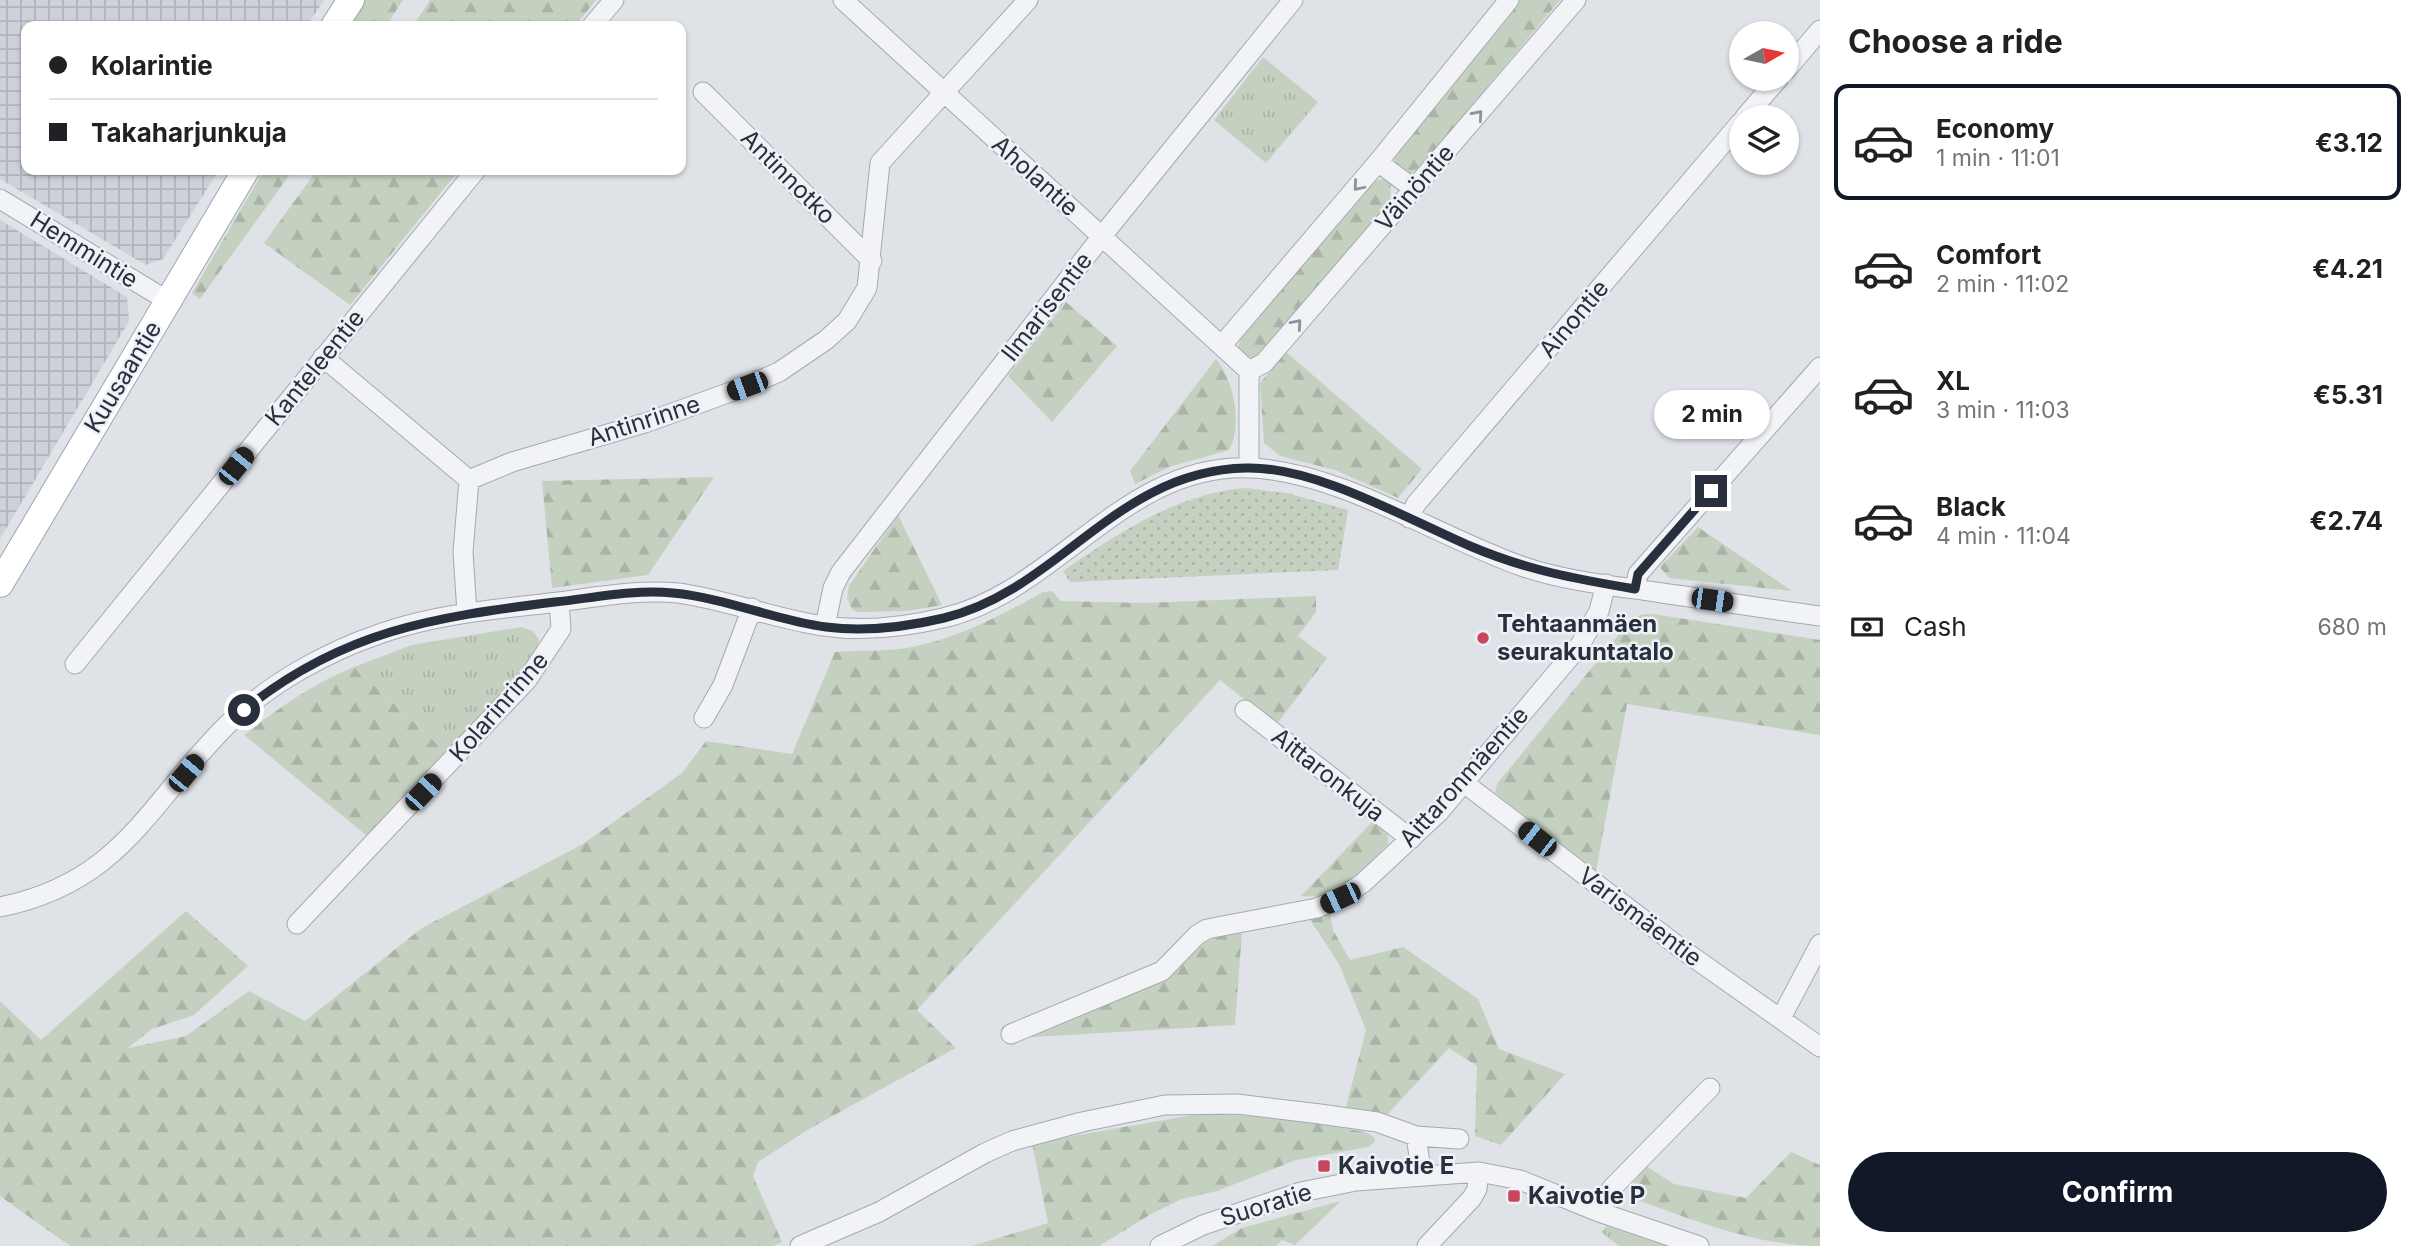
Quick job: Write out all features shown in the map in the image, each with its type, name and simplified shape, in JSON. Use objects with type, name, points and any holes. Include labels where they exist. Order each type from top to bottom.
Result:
[{"type":"main road","points":[[337,21],[351,0]]},
{"type":"main road","name":"Kuusaantie","points":[[0,584],[243,175]]},
{"type":"street","points":[[596,21],[614,0]]},
{"type":"street","name":"Aholantie","points":[[843,0],[943,95],[1102,236],[1249,372]]},
{"type":"street","name":"Antinrinne","points":[[469,480],[512,461],[645,423],[779,372],[804,357],[847,321],[867,288],[872,261],[880,163],[1028,0]]},
{"type":"street","name":"Ilmarisentie","points":[[825,626],[831,598],[841,572],[1102,236],[1293,0]]},
{"type":"street","name":"Väinöntie","points":[[1222,345],[1378,162],[1509,0]]},
{"type":"street","name":"Väinöntie","points":[[1249,372],[1264,363],[1576,0]]},
{"type":"street","points":[[1799,55],[1820,30]]},
{"type":"street","points":[[1755,105],[1768,91]]},
{"type":"street","name":"Antinnotko","points":[[703,92],[872,261]]},
{"type":"street","name":"Ainontie","points":[[1409,518],[1416,504],[1729,136]]},
{"type":"street","points":[[1378,162],[1414,189]]},
{"type":"street","name":"Kanteleentie","points":[[75,664],[472,175]]},
{"type":"street","name":"Hemmintie","points":[[0,199],[168,301]]},
{"type":"street","points":[[323,358],[469,480],[463,552],[467,613]]},
{"type":"street","points":[[1635,589],[1638,574],[1820,367]]},
{"type":"street","points":[[1249,372],[1250,467]]},
{"type":"street","points":[[0,907],[52,892],[110,857],[138,832],[229,723],[284,681],[328,656],[380,633],[467,613],[653,592],[698,597],[825,626],[876,629],[905,626],[948,617],[980,606],[1012,588],[1120,509],[1162,486],[1212,472],[1250,467],[1282,472],[1335,487],[1525,567],[1564,578],[1820,616]]},
{"type":"street","name":"Aittaronmäentie","points":[[1011,1034],[1162,971],[1207,929],[1302,912],[1340,898],[1363,883],[1411,839],[1464,783],[1580,645],[1600,611],[1606,584]]},
{"type":"street","name":"Kolarinrinne","points":[[297,924],[527,680],[561,629],[559,602]]},
{"type":"street","points":[[704,718],[723,685],[752,608]]},
{"type":"street","name":"Aittaronkuja","points":[[1245,710],[1411,839]]},
{"type":"street","name":"Varismäentie","points":[[1464,783],[1683,950],[1820,1047]]},
{"type":"street","points":[[1781,1018],[1820,946]]},
{"type":"street","points":[[1599,1212],[1612,1188],[1710,1088]]},
{"type":"street","points":[[800,1246],[879,1212],[985,1153],[1012,1141],[1083,1122],[1165,1105],[1237,1104],[1377,1122],[1416,1136],[1459,1139]]},
{"type":"street","points":[[1416,1136],[1422,1176]]},
{"type":"street","points":[[1427,1246],[1472,1198],[1479,1172]]},
{"type":"street","name":"Suoratie","points":[[1172,1243],[1237,1212],[1301,1192],[1356,1181],[1479,1172],[1520,1180],[1599,1212],[1699,1246]]},
{"type":"shaded area","points":[[0,0],[324,0],[310,21],[21,21],[21,175],[216,175],[163,259],[146,265],[0,179]]},
{"type":"shaded area","points":[[0,220],[127,297],[129,321],[0,539]]},
{"type":"green space","points":[[365,0],[403,0],[389,21],[353,21]]},
{"type":"green space","points":[[430,0],[596,0],[579,21],[416,21]]},
{"type":"green space","points":[[1517,0],[1560,0],[1422,165],[1410,174],[1398,169],[1394,158],[1397,147]]},
{"type":"green space","points":[[1263,57],[1318,102],[1266,163],[1214,120]]},
{"type":"green space","points":[[261,175],[289,175],[200,299],[192,293]]},
{"type":"green space","points":[[313,175],[455,175],[350,305],[264,243]]},
{"type":"green space","points":[[1382,179],[1391,183],[1390,203],[1261,352],[1252,358],[1243,354],[1238,347],[1242,333],[1372,182]]},
{"type":"green space","points":[[1066,302],[1117,346],[1052,422],[1008,376]]},
{"type":"green space","points":[[1286,352],[1422,469],[1398,498],[1335,470],[1280,456],[1264,443],[1260,383]]},
{"type":"green space","points":[[1216,359],[1228,379],[1235,403],[1235,428],[1229,450],[1169,467],[1135,484],[1130,471]]},
{"type":"green space","points":[[714,477],[648,575],[552,588],[542,481]]},
{"type":"green space","points":[[1246,488],[1287,493],[1348,510],[1338,570],[1070,582],[1063,571],[1127,529],[1173,506],[1221,491]]},
{"type":"green space","points":[[898,515],[942,605],[908,611],[857,612],[852,609],[847,598],[849,586]]},
{"type":"green space","points":[[1698,527],[1792,591],[1669,578],[1660,567]]},
{"type":"green space","points":[[1052,591],[1061,601],[1145,603],[1316,596],[1316,612],[1298,636],[1327,658],[1276,725],[1220,680],[917,1010],[956,1048],[809,1129],[758,1162],[753,1176],[782,1242],[773,1246],[70,1246],[0,1196],[0,1001],[41,1040],[186,911],[248,966],[194,1015],[152,1029],[128,1048],[186,1036],[249,991],[305,1021],[422,928],[583,844],[682,773],[706,741],[792,754],[835,652],[893,650],[930,643],[963,632],[1043,592]]},
{"type":"green space","points":[[1653,614],[1820,640],[1820,735],[1627,704],[1596,871],[1495,793],[1497,784],[1629,622],[1640,615]]},
{"type":"green space","points":[[521,627],[533,631],[539,640],[537,651],[448,754],[354,667],[412,645]]},
{"type":"green space","points":[[354,667],[448,754],[367,836],[244,735],[297,697]]},
{"type":"green space","points":[[1373,821],[1388,835],[1388,844],[1362,871],[1327,897],[1301,896]]},
{"type":"green space","points":[[1330,913],[1333,930],[1350,960],[1403,947],[1478,999],[1499,1049],[1565,1074],[1501,1145],[1475,1136],[1477,1066],[1449,1048],[1385,1117],[1346,1107],[1366,1030],[1339,964],[1309,918]]},
{"type":"green space","points":[[1242,932],[1235,1025],[1018,1038],[1163,982],[1207,942]]},
{"type":"green space","points":[[1205,1113],[1294,1119],[1365,1132],[1374,1137],[1375,1141],[1368,1147],[1296,1160],[1217,1191],[1182,1199],[1151,1214],[1099,1246],[972,1246],[1048,1223],[1032,1143]]},
{"type":"green space","points":[[1791,1152],[1820,1165],[1820,1246],[1773,1242],[1702,1223],[1635,1199],[1631,1186],[1646,1166],[1674,1184],[1746,1198]]},
{"type":"green space","points":[[1341,1201],[1295,1245],[1282,1240],[1276,1246],[1212,1246],[1242,1228]]},
{"type":"green space","points":[[1607,1226],[1668,1246],[1619,1246],[1601,1232]]},
{"type":"place","name":"Tehtaanmäen seurakuntatalo","points":[[1483,638]]},
{"type":"place","name":"Kaivotie E","points":[[1324,1166]]},
{"type":"place","name":"Kaivotie P","points":[[1514,1196]]},
{"type":"route","points":[[244,710],[284,681],[354,643],[410,624],[479,611],[653,592],[698,597],[811,624],[849,629],[905,626],[948,617],[980,606],[1012,588],[1120,509],[1162,486],[1212,472],[1250,467],[1282,472],[1335,487],[1471,547],[1525,567],[1564,578],[1635,589],[1638,574],[1711,491]]}]
